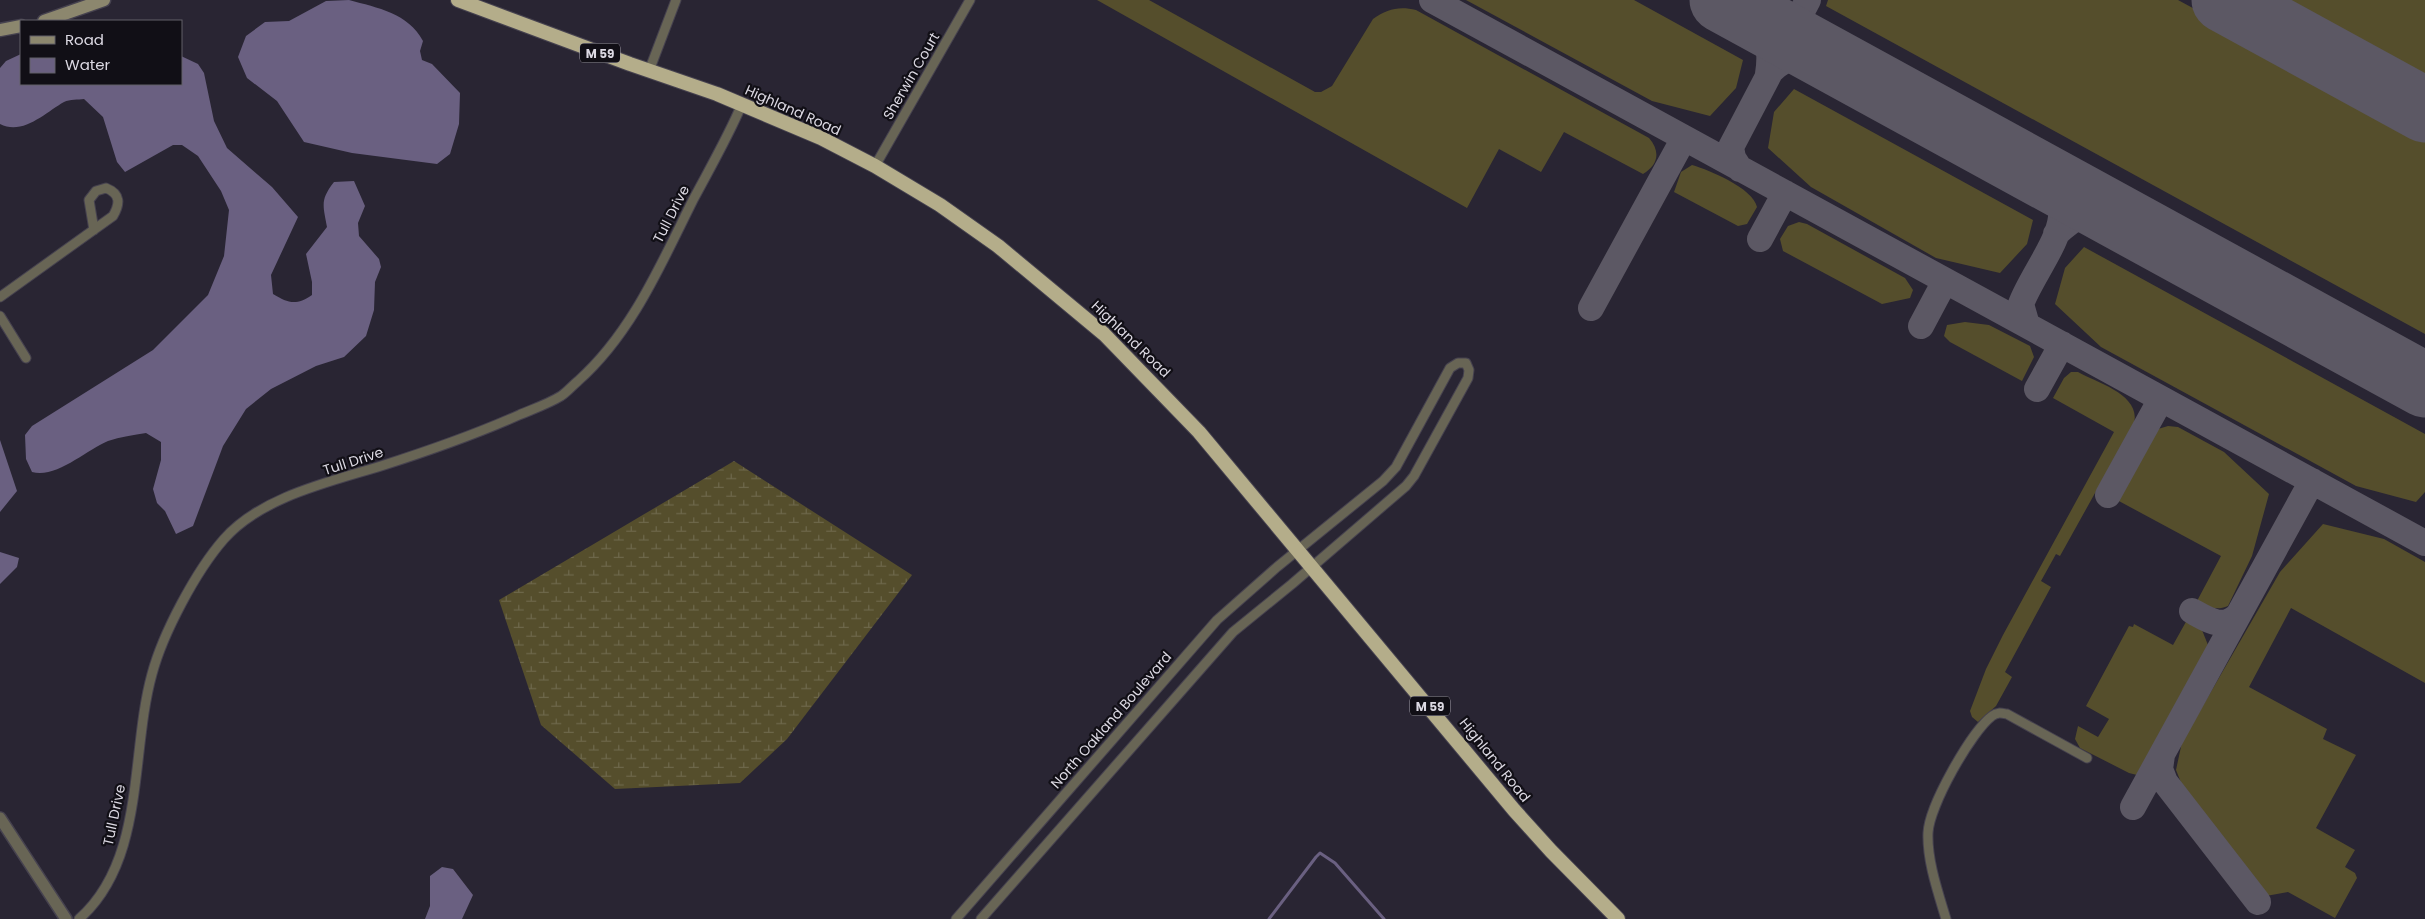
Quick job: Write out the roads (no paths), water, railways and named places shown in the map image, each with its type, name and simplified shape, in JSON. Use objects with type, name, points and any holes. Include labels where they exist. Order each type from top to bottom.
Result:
[{"type":"highway","name":"Highland Road","points":[[458,0],[742,104],[821,138],[875,166],[940,205],[998,246],[1104,334],[1199,432],[1514,810],[1618,919]]},
{"type":"main road","points":[[47,20],[104,0]]},
{"type":"main road","points":[[0,30],[20,26]]},
{"type":"street","points":[[649,71],[676,0]]},
{"type":"street","name":"Sherwin Court","points":[[875,166],[970,0]]},
{"type":"street","name":"Tull Drive","points":[[79,919],[91,908],[104,890],[119,858],[134,790],[151,676],[159,651],[190,588],[225,538],[267,505],[326,483],[445,446],[561,396],[592,368],[627,324],[670,247],[742,104]]},
{"type":"street","points":[[0,297],[94,230],[113,216],[118,207],[119,200],[114,191],[106,188],[96,192],[89,200],[94,230]]},
{"type":"street","points":[[0,316],[26,358]]},
{"type":"street","name":"North Oakland Boulevard","points":[[956,919],[1217,620],[1297,550],[1383,481],[1396,467],[1450,368],[1458,363],[1466,363],[1469,370],[1468,378],[1414,476],[1400,492],[1312,566]]},
{"type":"street","points":[[981,919],[1233,632],[1312,566]]},
{"type":"street","points":[[1946,919],[1928,846],[1932,814],[1946,783],[1970,743],[1992,716],[1999,713],[2007,714],[2087,758]]},
{"type":"street","points":[[0,818],[62,918]]},
{"type":"water","points":[[349,0],[391,13],[409,24],[423,41],[420,51],[422,60],[432,64],[460,93],[459,124],[450,154],[437,164],[352,153],[304,142],[277,101],[247,78],[238,57],[246,36],[265,22],[289,21],[326,1]]},
{"type":"water","points":[[20,54],[20,85],[182,85],[182,56],[198,64],[204,73],[214,121],[227,148],[272,187],[298,217],[271,275],[273,294],[283,300],[297,302],[312,295],[312,282],[306,254],[327,227],[324,203],[326,194],[334,182],[354,181],[365,206],[358,223],[359,236],[379,259],[381,267],[375,282],[374,310],[366,336],[344,357],[316,366],[271,389],[246,409],[223,446],[193,526],[176,534],[165,511],[157,503],[153,489],[161,460],[161,442],[146,433],[117,438],[99,445],[61,468],[41,473],[32,472],[26,459],[25,435],[32,426],[153,350],[208,295],[224,256],[229,210],[221,191],[198,156],[182,145],[173,145],[125,172],[117,162],[103,117],[84,99],[64,102],[26,125],[9,127],[0,124],[0,68],[6,61]]},
{"type":"water","points":[[0,440],[17,491],[0,512]]},
{"type":"water","points":[[0,552],[19,558],[17,567],[0,584]]},
{"type":"water","points":[[442,867],[453,869],[473,895],[462,919],[425,919],[430,906],[430,876]]},
{"type":"waterway","points":[[1269,919],[1320,853],[1335,863],[1384,919]]}]
